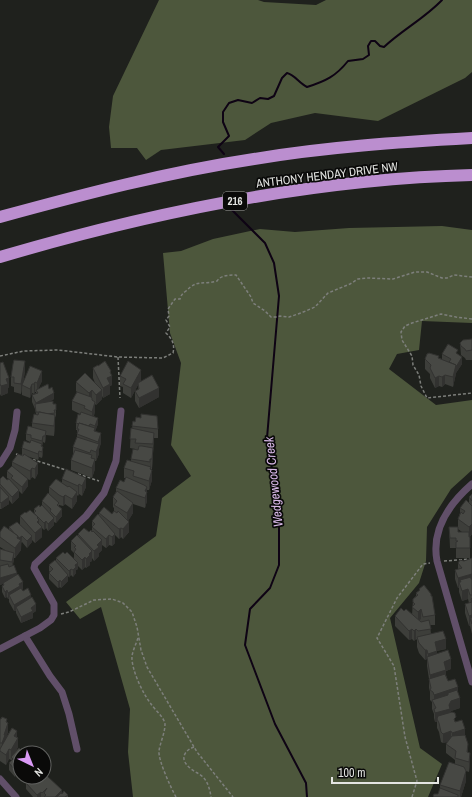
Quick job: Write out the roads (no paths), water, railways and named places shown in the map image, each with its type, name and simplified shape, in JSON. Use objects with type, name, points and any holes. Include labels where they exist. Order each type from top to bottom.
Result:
[{"type":"highway","name":"ANTHONY HENDAY DRIVE NW","points":[[0,217],[73,197],[201,168],[256,158],[415,141],[472,138]]},
{"type":"highway","name":"ANTHONY HENDAY DRIVE NW","points":[[0,258],[104,228],[151,217],[256,197],[378,181],[472,175]]},
{"type":"street","points":[[0,649],[40,628],[51,620],[54,615],[54,604],[34,568],[35,564],[86,516],[104,493],[116,462],[121,411]]},
{"type":"street","points":[[0,464],[10,448],[15,430],[17,412]]},
{"type":"street","points":[[472,484],[448,508],[441,521],[436,541],[437,561],[472,682]]},
{"type":"street","points":[[25,636],[62,692],[69,714],[77,750]]},
{"type":"street","points":[[0,779],[16,797]]},
{"type":"waterway","name":"Wedgewood Creek","points":[[224,154],[218,147],[229,136],[223,122],[223,112],[229,103],[238,100],[252,103],[260,98],[268,99],[274,96],[282,78],[287,73],[292,75],[307,87],[320,83],[339,71],[348,61],[363,59],[369,55],[368,46],[371,41],[375,41],[380,46],[384,47],[428,13],[442,0]]},
{"type":"waterway","name":"Wedgewood Creek","points":[[231,209],[265,243],[274,263],[279,296],[267,438],[279,512],[279,565],[270,588],[250,609],[245,645],[275,724],[306,783],[307,797]]}]
